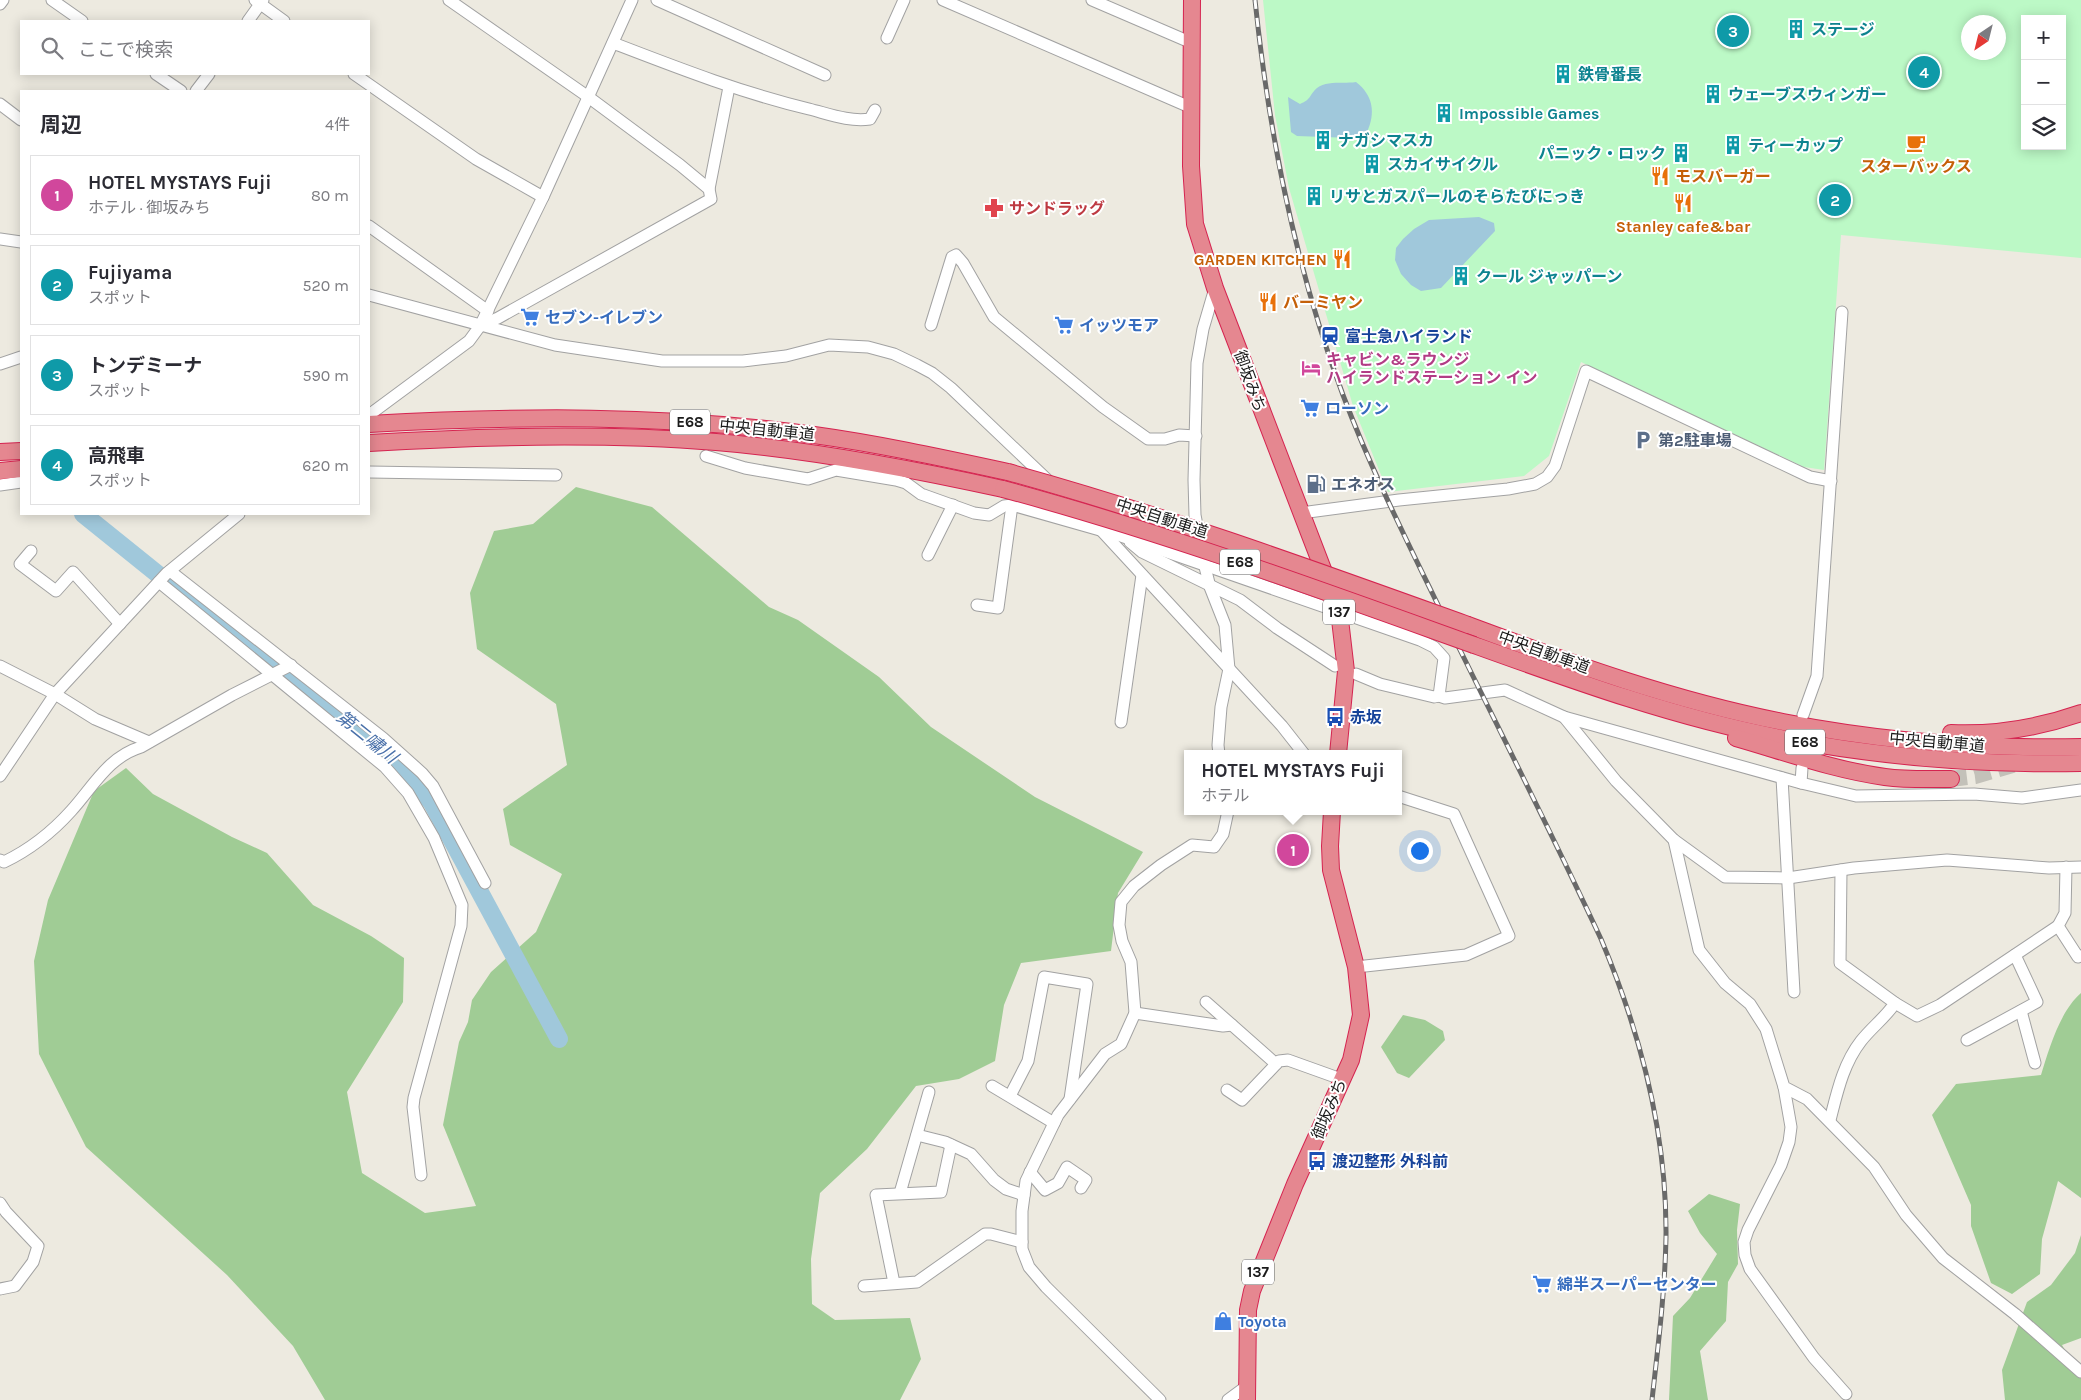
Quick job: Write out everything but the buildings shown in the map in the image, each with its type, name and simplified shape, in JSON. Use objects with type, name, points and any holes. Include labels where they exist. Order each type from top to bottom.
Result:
[{"type":"highway","name":"御坂みち","points":[[1192,0],[1191,166],[1195,224],[1215,288],[1339,611],[1346,671],[1338,750]]},
{"type":"highway","name":"中央自動車道","points":[[370,424],[471,419],[587,418],[669,421],[814,435],[872,444],[1008,472],[1100,498],[1191,527],[1601,673],[1782,722],[1871,736],[1954,744],[2040,748],[2081,747]]},
{"type":"highway","name":"中央自動車道","points":[[370,443],[450,438],[578,436],[716,442],[804,452],[868,462],[1003,489],[1096,514],[1194,546],[1596,688],[1658,707],[1779,738],[1886,754],[1995,763],[2081,763]]},
{"type":"highway","points":[[0,452],[20,451]]},
{"type":"highway","points":[[0,471],[19,478]]},
{"type":"highway","points":[[1538,668],[1581,688],[1628,706],[1828,765],[1886,777],[1917,780],[1950,779]]},
{"type":"highway","points":[[1782,722],[1910,732],[1993,733],[2053,723],[2081,713]]},
{"type":"highway","name":"御坂みち","points":[[1247,1393],[1248,1310],[1252,1291],[1294,1184],[1351,1060],[1361,1015],[1356,967],[1330,870],[1332,815]]},
{"type":"street","points":[[0,4],[3,0]]},
{"type":"street","points":[[52,0],[81,20]]},
{"type":"street","points":[[449,0],[587,96],[709,189]]},
{"type":"street","points":[[370,415],[469,341],[480,326],[543,197],[632,0]]},
{"type":"street","points":[[657,0],[825,75]]},
{"type":"street","points":[[887,38],[904,0]]},
{"type":"street","points":[[943,0],[1192,108]]},
{"type":"street","points":[[1092,0],[1192,43]]},
{"type":"street","points":[[249,20],[259,1],[283,20]]},
{"type":"street","points":[[613,43],[729,87],[767,99],[852,120],[870,119],[875,110]]},
{"type":"street","points":[[157,75],[180,90]]},
{"type":"street","points":[[197,90],[208,75]]},
{"type":"street","points":[[355,75],[476,159],[543,197]]},
{"type":"street","points":[[480,326],[498,318],[711,199],[709,189],[729,87]]},
{"type":"street","points":[[0,104],[20,119]]},
{"type":"street","points":[[370,227],[488,311]]},
{"type":"street","points":[[0,239],[20,242]]},
{"type":"street","points":[[931,325],[952,257],[956,255],[963,263],[994,317],[1103,407],[1148,438],[1165,439],[1179,435],[1196,436]]},
{"type":"street","points":[[1215,288],[1203,329],[1197,363],[1195,515],[1204,564],[1225,625],[1229,669],[1222,706],[1219,750]]},
{"type":"street","points":[[370,295],[555,346],[662,361],[743,361],[786,356],[829,345],[868,346],[894,354],[932,373],[951,388],[1099,528],[1282,726],[1301,750]]},
{"type":"street","points":[[1803,715],[1818,676],[1842,312]]},
{"type":"street","points":[[0,364],[20,357]]},
{"type":"street","points":[[1301,513],[1418,497],[1508,489],[1535,484],[1547,477],[1555,466],[1586,371],[1810,477],[1831,481]]},
{"type":"street","points":[[706,456],[745,468],[808,479],[836,470],[896,480],[906,483],[921,494],[989,515],[1004,506],[1012,505],[1099,528],[1420,640],[1434,647],[1444,658],[1439,696]]},
{"type":"street","points":[[370,472],[556,475]]},
{"type":"street","points":[[0,485],[19,478]]},
{"type":"street","points":[[928,555],[953,505]]},
{"type":"street","points":[[976,605],[998,608],[1012,505]]},
{"type":"street","points":[[0,776],[55,694],[166,575],[238,515]]},
{"type":"street","points":[[1121,536],[1142,552],[1240,600],[1277,628],[1335,666]]},
{"type":"street","points":[[31,551],[20,564],[56,592],[73,572],[120,624]]},
{"type":"street","points":[[166,575],[383,738],[422,772],[433,786],[485,882]]},
{"type":"street","points":[[166,575],[274,674],[386,767],[408,792],[434,838],[462,905],[462,926],[414,1098],[413,1107],[421,1175]]},
{"type":"street","points":[[1121,722],[1142,575]]},
{"type":"street","points":[[0,666],[55,694],[96,719],[150,742]]},
{"type":"street","points":[[0,860],[4,862],[22,853],[64,819],[86,791],[119,756],[150,742],[288,666]]},
{"type":"street","points":[[1356,674],[1380,684],[1434,697],[1445,698],[1505,690],[1564,717],[1802,784],[1856,796],[1974,794],[2022,798],[2081,790]]},
{"type":"street","points":[[1564,717],[1616,781],[1674,840],[1725,877],[1788,878],[1840,870],[1947,860],[2049,868],[2081,867]]},
{"type":"street","points":[[1802,768],[1802,784]]},
{"type":"street","points":[[1782,778],[1794,992]]},
{"type":"street","points":[[1356,967],[1466,955],[1510,936],[1454,814],[1402,797]]},
{"type":"street","points":[[1160,1400],[1046,1287],[1029,1267],[1022,1249],[1024,1194],[1026,1181],[1054,1124],[1105,1054],[1121,1044],[1135,1013],[1132,962],[1122,940],[1119,925],[1121,902],[1134,886],[1161,865],[1192,846],[1214,847],[1223,834],[1227,815]]},
{"type":"street","points":[[1674,840],[1699,950],[1725,983],[1750,1004],[1766,1029],[1784,1087],[1791,1127],[1789,1142],[1781,1165],[1748,1230],[1744,1242],[1745,1255],[1750,1269],[1814,1358],[1846,1394]]},
{"type":"street","points":[[1840,870],[1840,963],[1895,1003],[1917,1016],[1940,1005],[2058,926],[2065,913],[2066,867]]},
{"type":"street","points":[[2058,926],[2078,957],[2081,956]]},
{"type":"street","points":[[1967,1040],[2037,1002],[2016,955]]},
{"type":"street","points":[[1010,1096],[1028,1061],[1044,978],[1087,984],[1069,1101]]},
{"type":"street","points":[[1206,1002],[1276,1064]]},
{"type":"street","points":[[1830,1120],[1842,1076],[1860,1043],[1895,1003]]},
{"type":"street","points":[[2021,1011],[2035,1063]]},
{"type":"street","points":[[1135,1013],[1223,1026],[1232,1024]]},
{"type":"street","points":[[1227,1090],[1242,1100],[1279,1061],[1288,1060],[1341,1079]]},
{"type":"street","points":[[992,1086],[1054,1124]]},
{"type":"street","points":[[1784,1087],[1807,1099],[1830,1120],[1874,1167],[1906,1216],[1943,1258],[2015,1314],[2081,1372]]},
{"type":"street","points":[[900,1194],[928,1092]]},
{"type":"street","points":[[917,1135],[951,1145],[971,1154],[983,1170],[1006,1189],[1024,1194]]},
{"type":"street","points":[[894,1283],[876,1195],[941,1192],[951,1145]]},
{"type":"street","points":[[1030,1172],[1044,1190],[1058,1183],[1067,1167],[1086,1180],[1081,1188]]},
{"type":"street","points":[[0,1203],[38,1246],[33,1262],[15,1286],[0,1289]]},
{"type":"street","points":[[864,1286],[917,1282],[985,1234],[1022,1242]]},
{"type":"street","points":[[1228,1400],[1247,1393]]},
{"type":"green space","name":"富士急ハイランド","points":[[1263,0],[2081,0],[2081,258],[1841,235],[1824,470],[1804,467],[1581,362],[1549,456],[1524,476],[1388,492],[1353,406],[1289,188],[1275,115]]},
{"type":"green space","points":[[576,487],[652,507],[769,607],[798,620],[879,677],[931,727],[1035,797],[1143,852],[1118,893],[1111,951],[1021,963],[1004,1005],[995,1061],[959,1079],[916,1086],[867,1149],[820,1193],[811,1259],[812,1304],[835,1320],[910,1318],[921,1359],[900,1400],[325,1400],[293,1346],[227,1275],[86,1147],[39,1054],[34,961],[48,900],[94,791],[126,768],[153,794],[232,837],[267,853],[313,905],[371,936],[404,958],[403,1002],[347,1092],[362,1173],[425,1213],[476,1206],[443,1125],[459,1042],[468,1022],[472,1000],[491,972],[536,932],[562,874],[510,845],[503,809],[567,765],[556,704],[477,649],[470,593],[494,531],[533,524]]},
{"type":"green space","points":[[2081,993],[2081,1198],[2058,1181],[2042,1239],[2040,1274],[2012,1294],[1991,1283],[1971,1226],[1971,1205],[1932,1115],[1956,1084],[2041,1075],[2061,1020]]},
{"type":"green space","points":[[1403,1015],[1425,1020],[1443,1031],[1445,1040],[1409,1078],[1397,1073],[1381,1047]]},
{"type":"green space","points":[[1709,1194],[1740,1204],[1737,1230],[1738,1264],[1728,1282],[1726,1321],[1700,1351],[1708,1400],[1669,1400],[1673,1316],[1690,1298],[1717,1254],[1700,1233],[1688,1211]]},
{"type":"green space","points":[[2081,1235],[2081,1338],[2062,1345],[2081,1378],[2081,1400],[2005,1400],[2002,1370],[2027,1302],[2051,1285],[2075,1253]]},
{"type":"water","points":[[1356,82],[1366,93],[1371,105],[1370,125],[1367,132],[1352,138],[1297,136],[1291,132],[1288,97],[1300,104],[1309,99],[1314,90],[1326,84]]},
{"type":"water","points":[[1479,217],[1494,223],[1495,231],[1441,288],[1421,291],[1411,285],[1401,274],[1395,260],[1396,248],[1414,229],[1429,220]]},
{"type":"waterway","name":"第二嘯川","points":[[84,515],[247,646],[281,667],[404,768],[432,803],[559,1039]]},
{"type":"tunnel","points":[[1951,779],[1975,776],[2019,763]]},
{"type":"railway","points":[[1255,0],[1268,101],[1286,200],[1311,298],[1343,395],[1376,475],[1401,528],[1601,939],[1628,1011],[1639,1048],[1656,1122],[1662,1160],[1665,1199],[1664,1278],[1652,1400]]},
{"type":"place","name":"ステージ","points":[[1796,29]]},
{"type":"place","name":"トンデミーナ","points":[[1733,31]]},
{"type":"place","name":"高飛車","points":[[1924,72]]},
{"type":"place","name":"鉄骨番長","points":[[1563,74]]},
{"type":"place","name":"ウェーブスウィンガー","points":[[1713,94]]},
{"type":"place","name":"Impossible Games","points":[[1444,113]]},
{"type":"place","name":"ナガシマスカ","points":[[1323,140]]},
{"type":"place","name":"スターバックス","points":[[1916,143]]},
{"type":"place","name":"ティーカップ","points":[[1733,145]]},
{"type":"place","name":"パニック・ロック","points":[[1681,153]]},
{"type":"place","name":"スカイサイクル","points":[[1372,164]]},
{"type":"place","name":"モスバーガー","points":[[1660,176]]},
{"type":"place","name":"リサとガスパールのそらたびにっき","points":[[1314,196]]},
{"type":"place","name":"Fujiyama","points":[[1835,200]]},
{"type":"place","name":"Stanley cafe&bar","points":[[1683,203]]},
{"type":"place","name":"サンドラッグ","points":[[994,208]]},
{"type":"place","name":"GARDEN KITCHEN","points":[[1342,259]]},
{"type":"place","name":"クール ジャッパーン","points":[[1461,276]]},
{"type":"place","name":"バーミヤン","points":[[1268,302]]},
{"type":"place","name":"セブン-イレブン","points":[[530,317]]},
{"type":"place","name":"イッツモア","points":[[1064,325]]},
{"type":"place","name":"富士急ハイランド","points":[[1330,336]]},
{"type":"place","name":"キャビン&ラウンジ ハイランドステーション イン","points":[[1311,368]]},
{"type":"place","name":"ローソン","points":[[1310,408]]},
{"type":"place","name":"第2駐車場","points":[[1643,440]]},
{"type":"place","name":"エネオス","points":[[1316,484]]},
{"type":"place","name":"赤坂","points":[[1335,717]]},
{"type":"place","name":"HOTEL MYSTAYS Fuji","points":[[1293,850]]},
{"type":"place","name":"渡辺整形 外科前","points":[[1317,1161]]},
{"type":"place","name":"綿半スーパーセンター","points":[[1542,1284]]},
{"type":"place","name":"Toyota","points":[[1223,1321]]}]
